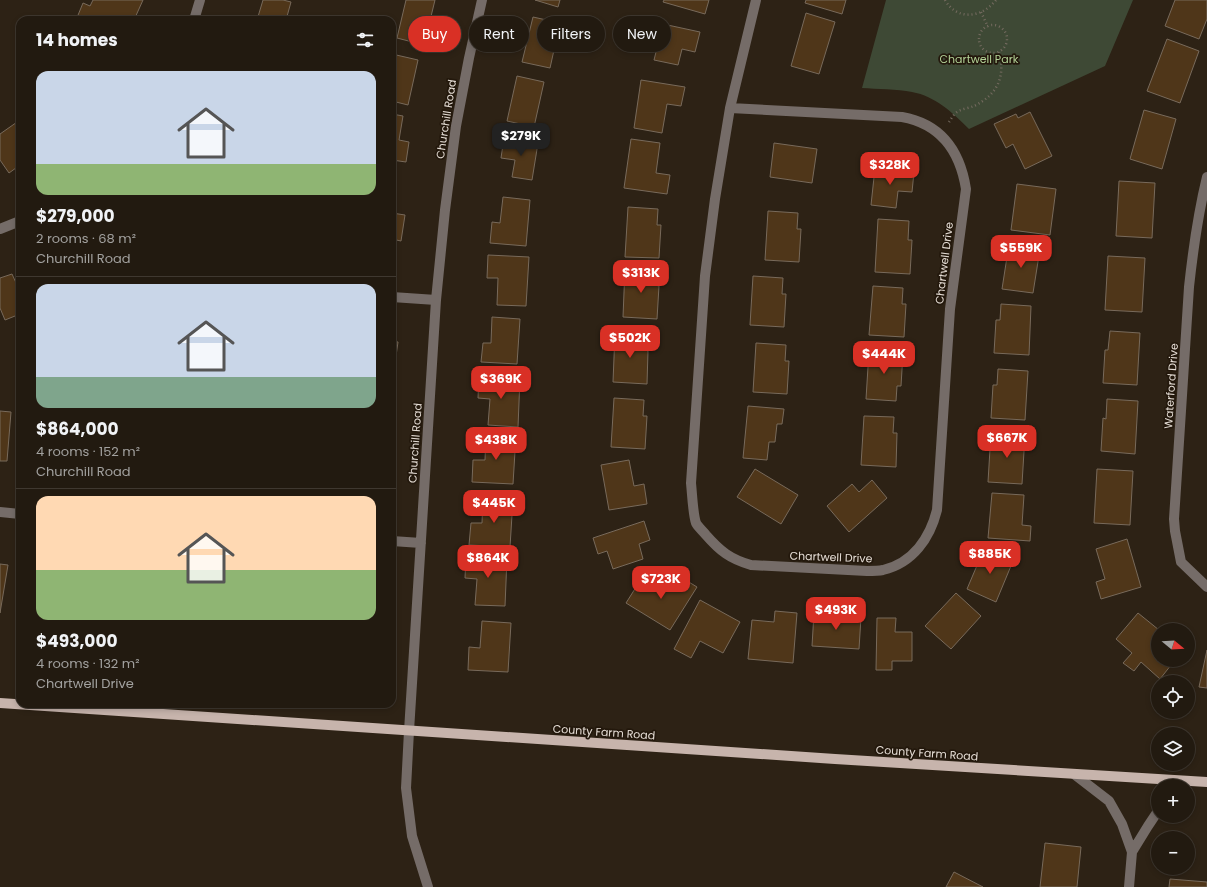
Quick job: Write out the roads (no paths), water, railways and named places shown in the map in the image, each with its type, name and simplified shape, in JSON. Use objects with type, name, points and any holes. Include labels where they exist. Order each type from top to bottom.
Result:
[{"type":"main road","name":"County Farm Road","points":[[0,703],[16,704]]},
{"type":"main road","name":"County Farm Road","points":[[73,708],[1151,780]]},
{"type":"main road","name":"County Farm Road","points":[[1195,782],[1207,782]]},
{"type":"street","points":[[195,16],[200,0]]},
{"type":"street","name":"Churchill Road","points":[[428,887],[412,836],[406,788],[408,731],[436,300],[445,210],[456,126],[482,0]]},
{"type":"street","name":"Chartwell Drive","points":[[730,108],[902,117],[914,119],[933,128],[947,142],[958,160],[964,178],[966,189],[950,309],[937,510],[934,523],[920,546],[910,557],[883,570],[867,571],[751,565],[726,555],[717,548],[696,524],[691,483],[705,276],[714,199],[730,108],[756,0]]},
{"type":"street","name":"Waterford Drive","points":[[1206,587],[1181,562],[1174,519],[1192,253],[1199,210],[1207,177]]},
{"type":"street","points":[[0,229],[16,223]]},
{"type":"street","points":[[396,297],[436,300]]},
{"type":"street","points":[[0,512],[16,514]]},
{"type":"street","points":[[396,541],[421,543]]},
{"type":"street","points":[[1074,774],[1109,801],[1122,824],[1132,852],[1129,887]]},
{"type":"street","points":[[1132,852],[1151,822]]},
{"type":"park label","name":"Chartwell Park","points":[[979,59]]}]
